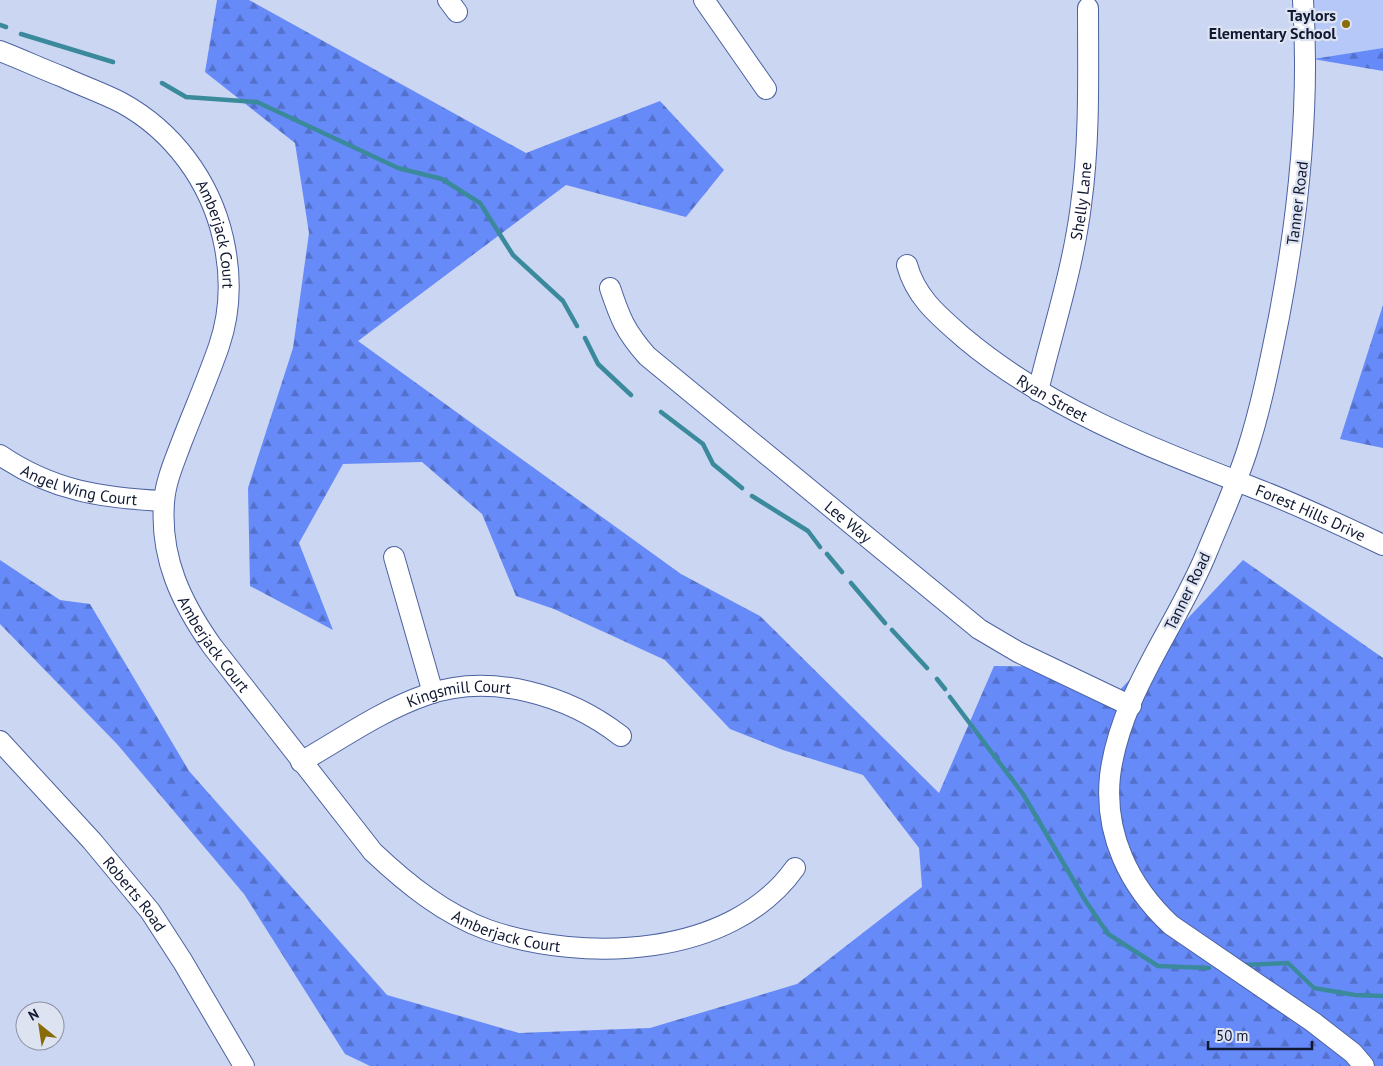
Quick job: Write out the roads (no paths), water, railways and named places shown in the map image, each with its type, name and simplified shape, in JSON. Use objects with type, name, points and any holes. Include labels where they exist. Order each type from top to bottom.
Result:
[{"type":"street","points":[[704,0],[766,89]]},
{"type":"street","name":"Tanner Road","points":[[1304,0],[1304,128],[1296,220],[1289,267],[1264,387],[1247,452],[1204,560],[1131,706],[1113,763],[1110,792],[1111,820],[1122,858],[1141,893],[1171,925],[1313,1022],[1353,1053],[1364,1066]]},
{"type":"street","name":"Shelly Lane","points":[[1038,391],[1062,300],[1081,206],[1088,108],[1088,8]]},
{"type":"street","name":"Amberjack Court","points":[[0,51],[122,103],[156,127],[184,156],[196,172],[218,219],[228,273],[226,318],[219,344],[175,459],[164,501],[164,532],[170,570],[191,617],[301,762],[373,852],[400,878],[458,916],[487,930],[524,940],[571,948],[609,949],[637,947],[690,936],[747,914],[772,897],[795,868]]},
{"type":"street","name":"Ryan Street","points":[[907,265],[912,282],[935,313],[995,364],[1065,407],[1132,439],[1236,481]]},
{"type":"street","name":"Lee Way","points":[[610,288],[620,318],[629,335],[647,356],[980,629],[1018,652],[1131,706]]},
{"type":"street","name":"Angel Wing Court","points":[[0,455],[25,471],[67,488],[95,495],[164,501]]},
{"type":"street","name":"Forest Hills Drive","points":[[1236,481],[1383,545]]},
{"type":"street","points":[[394,556],[433,693]]},
{"type":"street","name":"Kingsmill Court","points":[[301,762],[398,708],[433,693],[456,688],[489,687],[524,691],[558,700],[588,714],[621,736]]},
{"type":"street","name":"Roberts Road","points":[[0,741],[92,841],[150,911],[183,962],[244,1066]]},
{"type":"waterway","points":[[0,25],[6,27]]},
{"type":"waterway","points":[[21,34],[113,62]]},
{"type":"waterway","points":[[162,83],[186,97],[257,102],[398,168],[442,179],[480,203],[513,255],[563,301],[577,326]]},
{"type":"waterway","points":[[585,338],[598,364],[631,395]]},
{"type":"waterway","points":[[661,412],[703,444],[713,464],[742,488]]},
{"type":"waterway","points":[[752,496],[808,531],[820,547]]},
{"type":"waterway","points":[[827,554],[842,572]]},
{"type":"waterway","points":[[851,583],[885,623]]},
{"type":"waterway","points":[[892,630],[927,668]]},
{"type":"waterway","points":[[937,679],[945,689]]},
{"type":"waterway","points":[[950,697],[1023,794],[1085,900],[1108,934],[1158,966],[1209,968]]},
{"type":"waterway","points":[[1243,965],[1288,963],[1314,988],[1355,995],[1383,996]]},
{"type":"place","name":"Taylors Elementary School","points":[[1346,24]]}]
